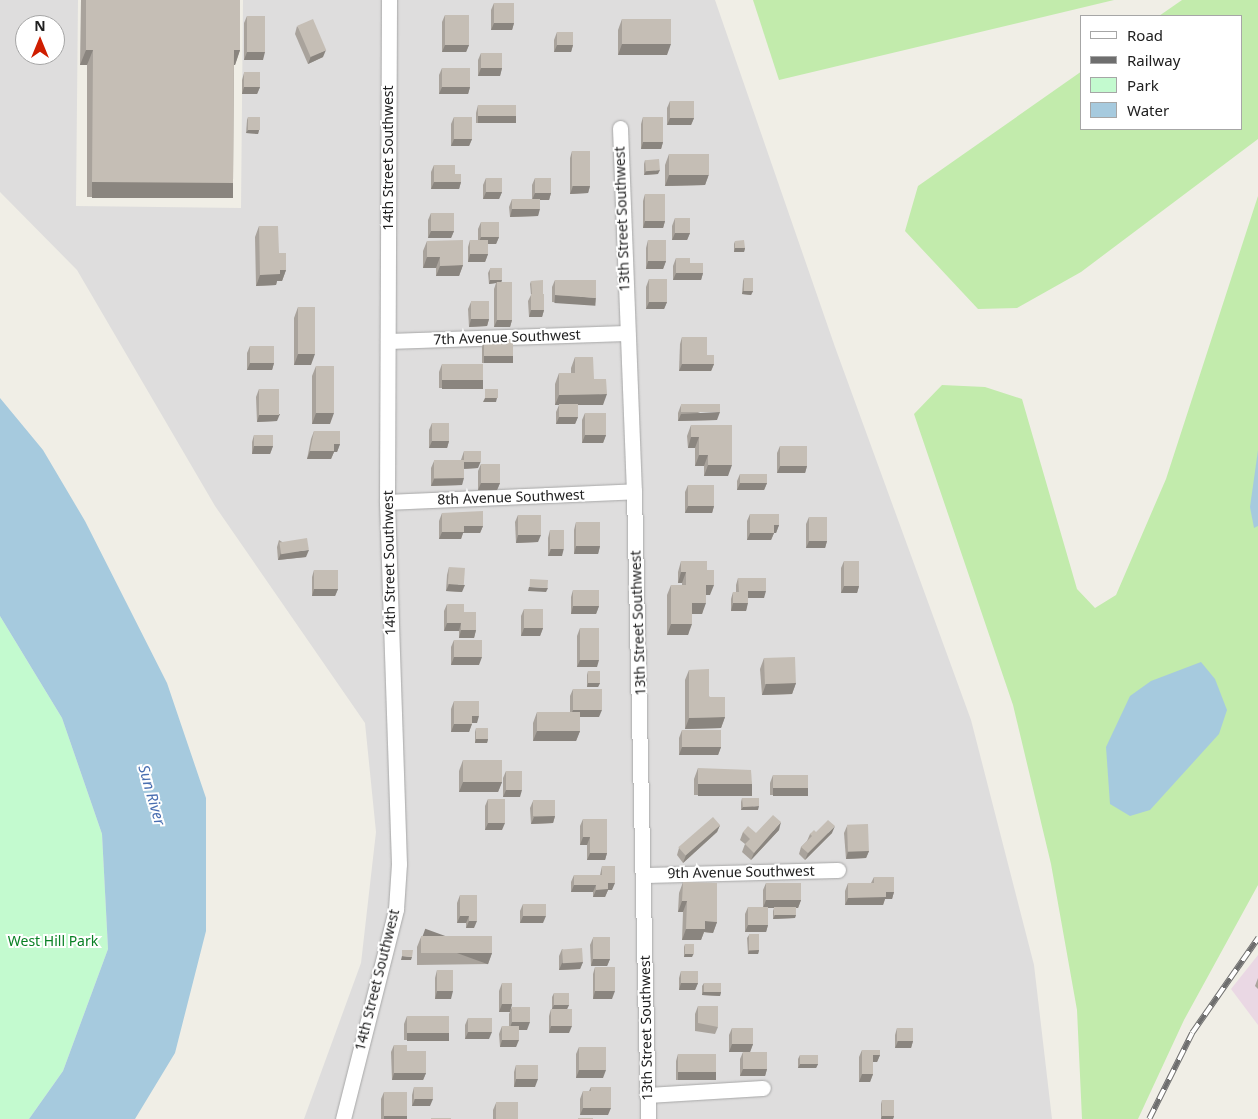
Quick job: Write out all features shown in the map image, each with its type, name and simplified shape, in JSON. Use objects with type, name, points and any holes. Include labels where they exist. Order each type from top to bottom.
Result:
[{"type":"street","name":"14th Street Southwest","points":[[343,1119],[396,909],[399,813],[387,502],[389,0]]},
{"type":"street","name":"13th Street Southwest","points":[[620,128],[626,333],[634,491],[648,1119]]},
{"type":"street","name":"7th Avenue Southwest","points":[[388,341],[626,333]]},
{"type":"street","name":"8th Avenue Southwest","points":[[387,502],[634,491]]},
{"type":"street","name":"9th Avenue Southwest","points":[[644,875],[838,870]]},
{"type":"street","points":[[647,1095],[763,1088]]},
{"type":"shaded area","points":[[0,0],[78,0],[76,206],[241,208],[243,0],[715,0],[835,347],[971,720],[1034,965],[1052,1119],[304,1119],[361,963],[376,832],[365,723],[215,506],[77,270],[0,192]]},
{"type":"shaded area","points":[[1258,955],[1258,1025],[1231,989]]},
{"type":"green space","points":[[753,0],[1114,0],[779,80]]},
{"type":"green space","points":[[1182,0],[1258,0],[1258,139],[1081,272],[1017,308],[978,309],[905,231],[918,186],[1080,72],[1080,130],[1243,130],[1243,15],[1160,15]]},
{"type":"green space","points":[[1258,196],[1258,885],[1184,1020],[1138,1119],[1082,1119],[1077,1010],[1051,864],[1013,705],[914,414],[942,385],[985,387],[1022,399],[1077,589],[1095,608],[1116,595],[1166,479]]},
{"type":"green space","name":"West Hill Park","points":[[0,616],[62,718],[102,834],[108,949],[63,1071],[29,1119],[0,1119]]},
{"type":"water","name":"Sun River","points":[[0,398],[43,450],[85,521],[167,683],[206,798],[206,931],[175,1053],[135,1119],[29,1119],[63,1071],[108,949],[102,834],[62,718],[0,616]]},
{"type":"water","points":[[1258,450],[1258,526],[1254,528],[1250,507]]},
{"type":"water","points":[[1201,662],[1215,679],[1227,710],[1219,734],[1150,810],[1130,816],[1110,804],[1106,747],[1130,696],[1151,681]]},
{"type":"building","points":[[86,0],[240,0],[240,50],[234,50],[233,183],[92,182],[93,50],[86,50]]},
{"type":"building","points":[[494,3],[514,3],[514,23],[494,23]]},
{"type":"building","points":[[445,15],[469,15],[469,45],[445,45]]},
{"type":"building","points":[[247,16],[265,16],[265,52],[247,52]]},
{"type":"building","points":[[313,19],[326,50],[311,57],[297,26]]},
{"type":"building","points":[[622,19],[671,19],[671,44],[622,44]]},
{"type":"building","points":[[557,32],[573,32],[573,45],[557,45]]},
{"type":"building","points":[[481,53],[502,53],[502,68],[481,68]]},
{"type":"building","points":[[442,68],[470,68],[470,87],[442,87]]},
{"type":"building","points":[[244,72],[260,72],[260,87],[244,87]]},
{"type":"building","points":[[670,101],[694,101],[694,118],[670,118]]},
{"type":"building","points":[[478,105],[516,105],[516,116],[478,116]]},
{"type":"building","points":[[248,117],[260,117],[260,130],[248,130]]},
{"type":"building","points":[[454,117],[472,117],[472,139],[454,139]]},
{"type":"building","points":[[643,117],[663,117],[663,142],[643,142]]},
{"type":"building","points":[[572,151],[590,151],[590,186],[572,186]]},
{"type":"building","points":[[669,154],[709,154],[709,175],[669,175]]},
{"type":"building","points":[[659,159],[660,170],[646,171],[645,160]]},
{"type":"building","points":[[434,165],[455,165],[455,174],[461,174],[461,182],[434,182]]},
{"type":"building","points":[[486,178],[502,178],[502,192],[486,192]]},
{"type":"building","points":[[535,178],[551,178],[551,193],[535,193]]},
{"type":"building","points":[[645,194],[665,194],[665,221],[645,221]]},
{"type":"building","points":[[512,199],[540,199],[540,209],[512,209]]},
{"type":"building","points":[[431,213],[454,213],[454,231],[431,231]]},
{"type":"building","points":[[675,218],[690,218],[690,233],[675,233]]},
{"type":"building","points":[[481,222],[499,222],[499,237],[481,237]]},
{"type":"building","points":[[259,226],[278,226],[279,253],[286,253],[286,270],[280,270],[280,274],[260,275]]},
{"type":"building","points":[[463,240],[463,265],[440,266],[440,257],[427,257],[427,241]]},
{"type":"building","points":[[470,240],[488,240],[488,254],[470,254]]},
{"type":"building","points":[[648,240],[666,240],[666,261],[648,261]]},
{"type":"building","points":[[744,240],[745,248],[735,248],[735,241]]},
{"type":"building","points":[[676,258],[690,258],[690,263],[703,263],[703,273],[676,273]]},
{"type":"building","points":[[490,268],[502,268],[502,280],[490,280]]},
{"type":"building","points":[[744,278],[753,278],[753,291],[744,291]]},
{"type":"building","points":[[649,279],[667,279],[667,302],[649,302]]},
{"type":"building","points":[[543,280],[543,294],[532,294],[531,281]]},
{"type":"building","points":[[555,280],[596,280],[596,298],[555,295]]},
{"type":"building","points":[[497,282],[512,282],[512,320],[497,320]]},
{"type":"building","points":[[531,294],[544,294],[544,310],[531,310]]},
{"type":"building","points":[[471,301],[489,301],[489,319],[471,319]]},
{"type":"building","points":[[298,307],[315,307],[315,354],[298,354]]},
{"type":"building","points":[[682,337],[707,337],[707,355],[714,355],[714,364],[682,364]]},
{"type":"building","points":[[484,339],[513,339],[513,356],[484,356]]},
{"type":"building","points":[[250,346],[274,346],[274,363],[250,363]]},
{"type":"building","points":[[575,357],[593,357],[594,379],[606,379],[607,394],[559,395],[559,373],[575,373]]},
{"type":"building","points":[[442,364],[483,364],[483,380],[442,380]]},
{"type":"building","points":[[316,366],[334,366],[334,413],[316,413]]},
{"type":"building","points":[[259,389],[279,389],[279,415],[259,415]]},
{"type":"building","points":[[485,389],[498,389],[498,398],[485,398]]},
{"type":"building","points":[[559,404],[578,404],[578,417],[559,417]]},
{"type":"building","points":[[681,404],[720,404],[720,412],[681,412]]},
{"type":"building","points":[[585,413],[606,413],[606,435],[585,435]]},
{"type":"building","points":[[432,423],[449,423],[449,441],[432,441]]},
{"type":"building","points":[[691,425],[732,425],[732,465],[708,465],[708,455],[699,455],[699,437],[691,437]]},
{"type":"building","points":[[314,431],[340,431],[340,444],[334,444],[334,451],[310,451]]},
{"type":"building","points":[[254,435],[273,435],[273,446],[254,446]]},
{"type":"building","points":[[780,446],[807,446],[807,466],[780,466]]},
{"type":"building","points":[[464,451],[481,451],[481,462],[464,462]]},
{"type":"building","points":[[434,460],[464,460],[464,478],[434,478]]},
{"type":"building","points":[[481,464],[500,464],[500,483],[481,483]]},
{"type":"building","points":[[740,474],[767,474],[767,483],[740,483]]},
{"type":"building","points":[[688,485],[714,485],[714,506],[688,506]]},
{"type":"building","points":[[483,511],[483,526],[464,526],[464,532],[442,532],[442,513]]},
{"type":"building","points":[[750,514],[779,514],[779,525],[774,525],[774,533],[750,533]]},
{"type":"building","points":[[518,515],[541,515],[541,535],[518,535]]},
{"type":"building","points":[[809,517],[827,517],[827,541],[809,541]]},
{"type":"building","points":[[576,522],[600,522],[600,546],[576,546]]},
{"type":"building","points":[[550,530],[564,530],[564,549],[550,549]]},
{"type":"building","points":[[307,538],[309,550],[281,554],[279,542]]},
{"type":"building","points":[[681,561],[707,561],[707,570],[714,570],[714,585],[706,585],[706,603],[692,603],[692,624],[671,624],[671,585],[686,585],[686,572],[681,572]]},
{"type":"building","points":[[844,561],[859,561],[859,586],[844,586]]},
{"type":"building","points":[[449,567],[465,568],[464,585],[448,584]]},
{"type":"building","points":[[314,570],[338,570],[338,589],[314,589]]},
{"type":"building","points":[[738,578],[766,578],[766,591],[748,591],[748,603],[733,603],[733,592],[739,592]]},
{"type":"building","points":[[530,579],[548,580],[548,588],[530,587]]},
{"type":"building","points":[[573,590],[599,590],[599,606],[573,606]]},
{"type":"building","points":[[447,604],[464,604],[464,612],[476,612],[476,630],[461,630],[461,623],[447,623]]},
{"type":"building","points":[[524,609],[543,609],[543,628],[524,628]]},
{"type":"building","points":[[580,628],[599,628],[599,660],[580,660]]},
{"type":"building","points":[[454,640],[482,640],[482,657],[454,657]]},
{"type":"building","points":[[795,657],[796,683],[765,684],[764,658]]},
{"type":"building","points":[[709,669],[709,697],[725,697],[725,717],[689,718],[689,670]]},
{"type":"building","points":[[588,671],[600,671],[600,683],[588,683]]},
{"type":"building","points":[[573,689],[602,689],[602,710],[573,710]]},
{"type":"building","points":[[454,701],[479,701],[479,716],[472,716],[472,724],[454,724]]},
{"type":"building","points":[[537,712],[580,712],[580,731],[537,731]]},
{"type":"building","points":[[476,728],[488,728],[488,739],[476,739]]},
{"type":"building","points":[[682,730],[721,730],[721,747],[682,747]]},
{"type":"building","points":[[463,760],[502,760],[502,782],[463,782]]},
{"type":"building","points":[[698,768],[751,770],[752,784],[698,784]]},
{"type":"building","points":[[506,771],[522,771],[522,790],[506,790]]},
{"type":"building","points":[[773,775],[808,775],[808,788],[773,788]]},
{"type":"building","points":[[742,798],[759,798],[759,806],[743,807]]},
{"type":"building","points":[[488,799],[505,799],[505,823],[488,823]]},
{"type":"building","points":[[533,800],[555,800],[555,816],[533,816]]},
{"type":"building","points":[[773,815],[781,822],[754,853],[745,844],[750,839],[743,832],[748,826],[756,833]]},
{"type":"building","points":[[713,817],[720,825],[686,855],[678,847]]},
{"type":"building","points":[[583,819],[607,819],[607,853],[590,853],[590,837],[583,837]]},
{"type":"building","points":[[828,820],[835,826],[808,853],[801,847],[812,836],[810,834],[814,830],[816,832]]},
{"type":"building","points":[[868,824],[869,851],[848,852],[847,825]]},
{"type":"building","points":[[602,866],[615,866],[615,883],[608,883],[608,889],[596,890],[596,885],[574,885],[574,875],[602,875]]},
{"type":"building","points":[[874,877],[894,877],[894,892],[886,892],[886,897],[848,898],[848,883],[874,883]]},
{"type":"building","points":[[683,882],[717,883],[717,922],[705,921],[705,929],[686,929],[687,901],[682,901]]},
{"type":"building","points":[[766,883],[801,883],[801,900],[766,900]]},
{"type":"building","points":[[460,895],[477,895],[477,921],[469,921],[469,916],[460,916]]},
{"type":"building","points":[[523,904],[546,904],[546,916],[523,916]]},
{"type":"building","points":[[748,907],[768,907],[768,925],[748,925]]},
{"type":"building","points":[[774,907],[796,907],[796,915],[774,915]]},
{"type":"building","points":[[749,934],[759,934],[759,950],[749,950]]},
{"type":"building","points":[[421,936],[492,936],[492,953],[421,953]]},
{"type":"building","points":[[593,937],[610,937],[610,959],[593,959]]},
{"type":"building","points":[[685,944],[694,944],[694,954],[685,954]]},
{"type":"building","points":[[582,948],[583,962],[563,963],[562,949]]},
{"type":"building","points":[[402,950],[413,950],[412,957],[402,956]]},
{"type":"building","points":[[595,967],[615,967],[615,991],[595,991]]},
{"type":"building","points":[[437,970],[453,970],[453,991],[437,991]]},
{"type":"building","points":[[681,971],[698,971],[698,983],[681,983]]},
{"type":"building","points":[[502,983],[512,983],[512,1004],[502,1004]]},
{"type":"building","points":[[704,983],[721,983],[721,992],[704,992]]},
{"type":"building","points":[[554,993],[569,993],[569,1005],[554,1005]]},
{"type":"building","points":[[698,1006],[718,1006],[718,1027],[698,1023]]},
{"type":"building","points":[[512,1007],[530,1007],[530,1022],[512,1022]]},
{"type":"building","points":[[551,1009],[572,1009],[572,1026],[551,1026]]},
{"type":"building","points":[[407,1016],[449,1016],[449,1033],[407,1033]]},
{"type":"building","points":[[468,1018],[492,1018],[492,1032],[468,1032]]},
{"type":"building","points":[[502,1026],[519,1026],[519,1040],[502,1040]]},
{"type":"building","points":[[732,1028],[753,1028],[753,1044],[732,1044]]},
{"type":"building","points":[[897,1028],[913,1028],[913,1041],[897,1041]]},
{"type":"building","points":[[394,1045],[407,1045],[407,1051],[426,1051],[426,1073],[394,1073]]},
{"type":"building","points":[[579,1047],[606,1047],[606,1070],[579,1070]]},
{"type":"building","points":[[862,1050],[880,1050],[880,1055],[873,1055],[873,1074],[862,1074]]},
{"type":"building","points":[[743,1052],[767,1052],[767,1069],[743,1069]]},
{"type":"building","points":[[678,1054],[716,1054],[716,1072],[678,1072]]},
{"type":"building","points":[[800,1055],[818,1055],[818,1064],[800,1064]]},
{"type":"building","points":[[516,1065],[538,1065],[538,1079],[516,1079]]},
{"type":"building","points":[[414,1087],[433,1087],[433,1099],[414,1099]]},
{"type":"building","points":[[591,1087],[611,1087],[611,1108],[583,1108],[583,1091],[591,1091]]},
{"type":"building","points":[[384,1092],[407,1092],[407,1116],[384,1116]]},
{"type":"building","points":[[882,1100],[894,1100],[894,1116],[882,1116]]},
{"type":"building","points":[[496,1102],[518,1102],[518,1119],[496,1119]]},
{"type":"building","points":[[431,1118],[451,1119],[431,1119]]},
{"type":"railway","points":[[1149,1119],[1192,1033],[1258,938]]}]
